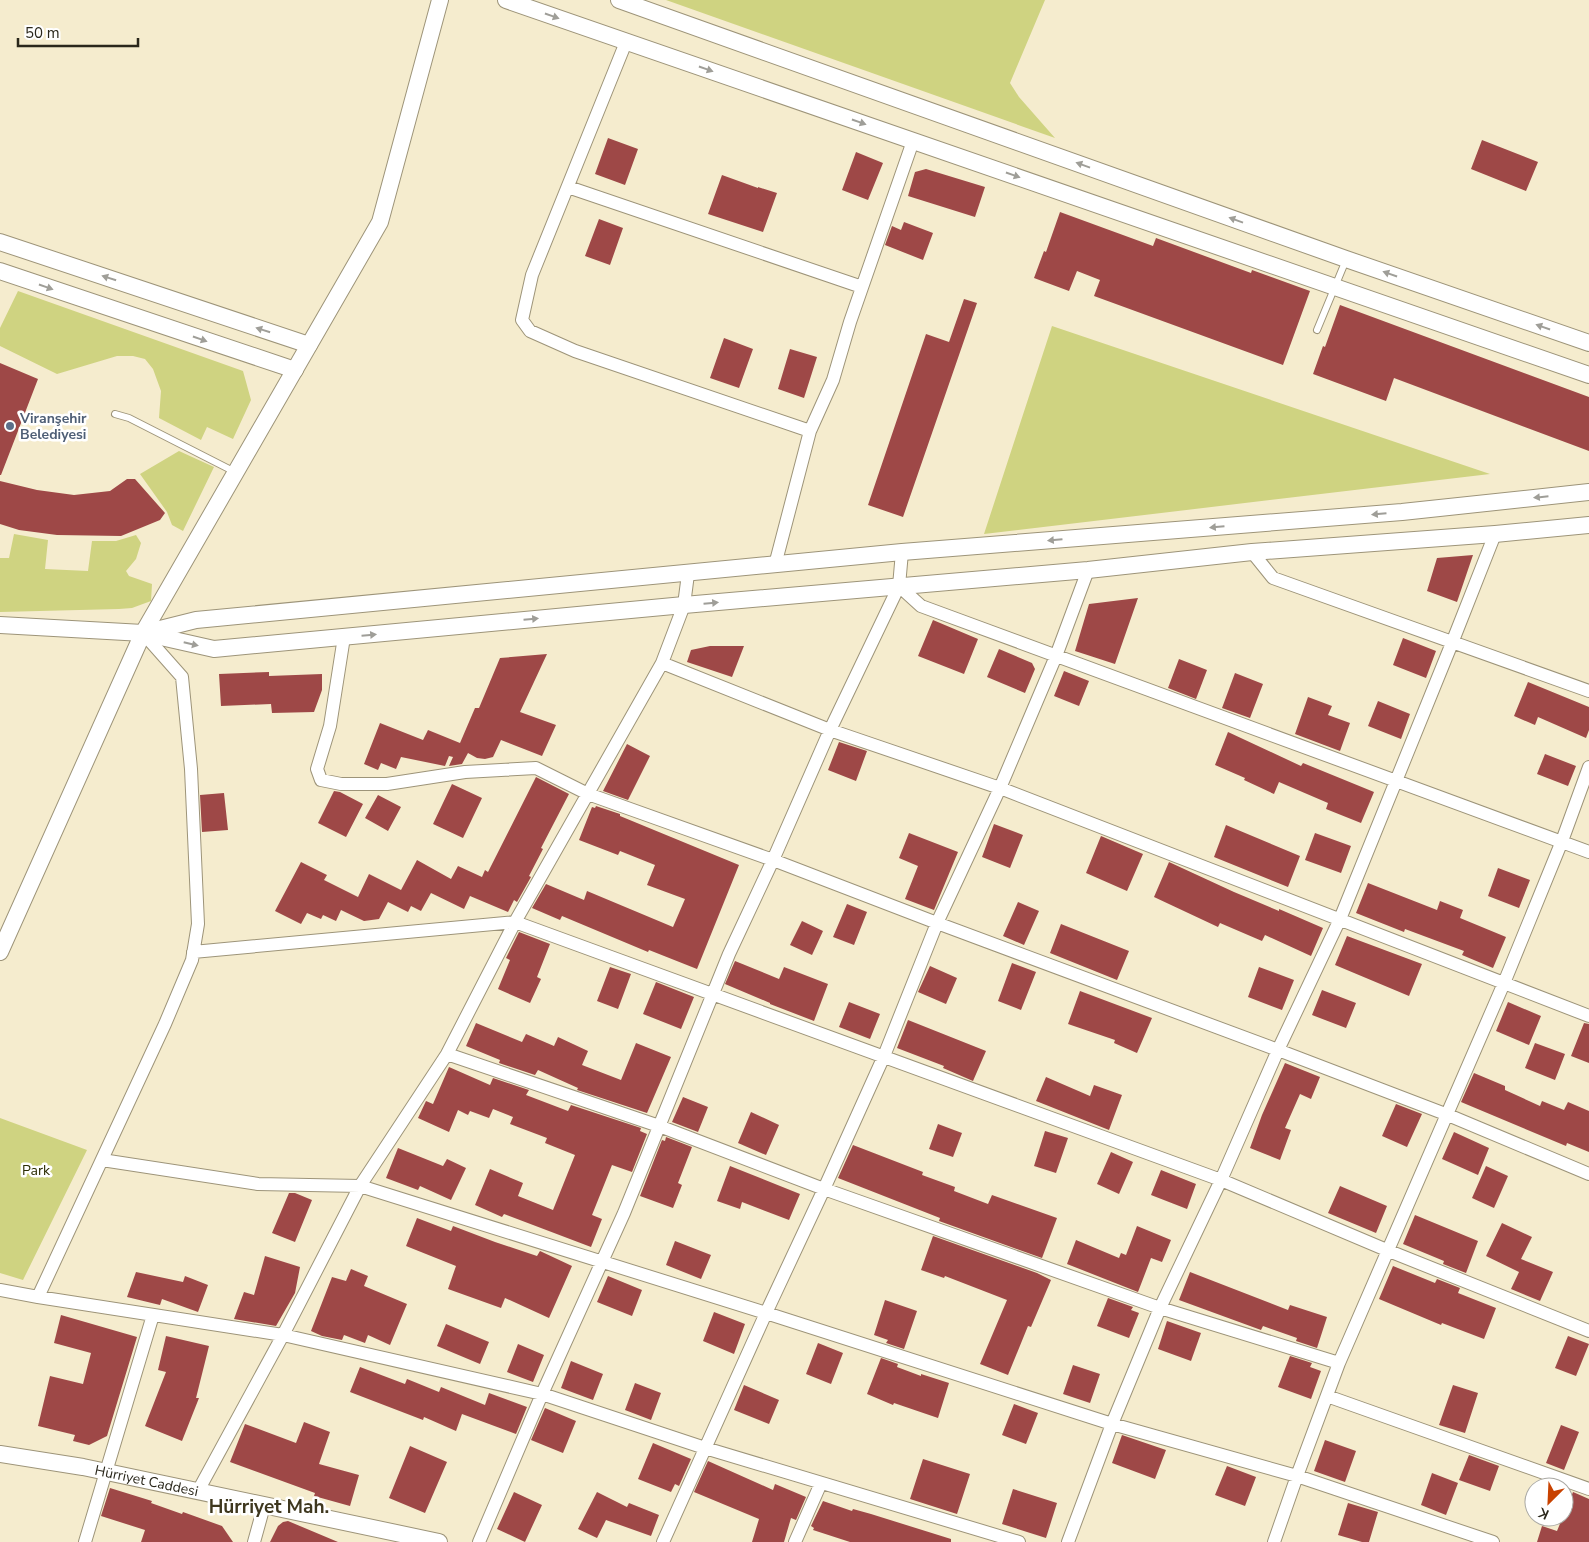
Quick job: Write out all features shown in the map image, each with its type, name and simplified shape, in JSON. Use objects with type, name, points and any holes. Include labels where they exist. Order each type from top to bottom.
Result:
[{"type":"street","points":[[2,945],[143,633],[380,222],[440,0]]},
{"type":"street","points":[[506,0],[1589,375]]},
{"type":"street","points":[[619,0],[1346,259],[1589,343]]},
{"type":"street","points":[[626,42],[532,275],[522,320],[530,331],[575,351],[810,431]]},
{"type":"street","points":[[775,565],[810,431],[834,380],[850,322],[913,141]]},
{"type":"street","points":[[568,187],[862,287]]},
{"type":"street","points":[[0,242],[309,345]]},
{"type":"street","points":[[0,272],[295,370]]},
{"type":"street","points":[[143,633],[196,620],[902,552],[1402,512],[1589,492]]},
{"type":"street","points":[[0,625],[143,633],[214,649],[684,605],[1088,570],[1252,552],[1589,525]]},
{"type":"street","points":[[1068,1542],[1112,1424],[1160,1308],[1221,1180],[1278,1050],[1340,920],[1495,534]]},
{"type":"street","points":[[479,1542],[542,1394],[602,1262],[729,954],[830,730],[899,586],[902,552]]},
{"type":"street","points":[[1252,552],[1273,578],[1589,691]]},
{"type":"street","points":[[663,1542],[884,1056],[937,923],[1000,788],[1056,656],[1088,570]]},
{"type":"street","points":[[198,1491],[283,1335],[360,1186],[447,1054],[514,922],[662,663],[684,605],[688,574]]},
{"type":"street","points":[[899,586],[921,606],[1589,852]]},
{"type":"street","points":[[38,1297],[165,1024],[192,960],[198,924],[191,769],[182,677],[143,633]]},
{"type":"street","points":[[344,637],[330,726],[317,769],[321,780],[341,784],[387,784],[464,772],[536,768],[588,794],[773,860],[1278,1050],[1448,1115],[1589,1174]]},
{"type":"street","points":[[662,663],[830,730],[1000,788],[1589,1016]]},
{"type":"street","points":[[1274,1542],[1296,1476],[1340,1363],[1504,984],[1562,841],[1589,767]]},
{"type":"street","points":[[193,952],[514,922],[1221,1180],[1388,1251],[1589,1331]]},
{"type":"street","points":[[447,1054],[659,1126],[824,1190],[1160,1308],[1340,1363]]},
{"type":"street","points":[[102,1160],[258,1184],[360,1186],[1112,1424],[1296,1476],[1493,1542]]},
{"type":"street","points":[[0,1290],[283,1335],[542,1394],[705,1448],[1019,1542]]},
{"type":"street","points":[[85,1542],[153,1315]]},
{"type":"street","points":[[1327,1396],[1589,1489]]},
{"type":"street","name":"Hürriyet Caddesi","points":[[0,1454],[83,1467],[439,1542]]},
{"type":"street","points":[[795,1542],[821,1483]]},
{"type":"street","points":[[254,1542],[264,1506]]},
{"type":"lane","points":[[1317,330],[1346,259]]},
{"type":"lane","points":[[115,414],[129,418],[236,472]]},
{"type":"green space","points":[[666,0],[1045,0],[1010,83],[1019,97],[1055,138]]},
{"type":"green space","points":[[18,291],[243,371],[251,400],[233,439],[207,427],[201,440],[159,418],[161,391],[153,369],[145,359],[133,356],[117,356],[57,374],[0,346],[0,328]]},
{"type":"green space","points":[[1052,326],[1490,474],[984,534]]},
{"type":"green space","points":[[179,451],[214,467],[183,531],[172,525],[167,512],[140,474]]},
{"type":"green space","points":[[14,534],[48,540],[45,569],[88,571],[92,541],[116,541],[136,535],[141,543],[136,559],[126,571],[129,576],[152,584],[151,601],[132,608],[119,609],[0,612],[0,558],[9,558]]},
{"type":"green space","name":"Park","points":[[0,1118],[87,1150],[23,1280],[0,1273]]},
{"type":"building","points":[[608,138],[638,149],[625,185],[595,174]]},
{"type":"building","points":[[1482,140],[1538,162],[1526,191],[1471,169]]},
{"type":"building","points":[[856,152],[883,163],[868,200],[842,190]]},
{"type":"building","points":[[926,169],[985,187],[975,217],[908,196],[915,172]]},
{"type":"building","points":[[722,175],[777,193],[763,232],[708,214]]},
{"type":"building","points":[[1060,212],[1153,246],[1156,238],[1251,273],[1252,270],[1310,291],[1283,365],[1094,296],[1100,280],[1077,271],[1069,291],[1034,278],[1044,251],[1046,252]]},
{"type":"building","points":[[599,219],[623,228],[610,265],[585,256]]},
{"type":"building","points":[[904,222],[933,233],[923,260],[885,245],[892,226],[901,230]]},
{"type":"building","points":[[964,299],[977,303],[903,517],[868,505],[926,334],[949,342]]},
{"type":"building","points":[[1340,305],[1589,397],[1589,451],[1394,378],[1386,401],[1313,374]]},
{"type":"building","points":[[724,338],[753,349],[739,388],[710,378]]},
{"type":"building","points":[[790,349],[817,357],[804,398],[778,389]]},
{"type":"building","points":[[0,363],[38,379],[1,475],[0,475]]},
{"type":"building","name":"Viranşehir Belediyesi","points":[[127,479],[135,479],[165,513],[160,520],[121,536],[57,535],[19,530],[0,524],[0,481],[37,490],[74,495],[110,491]]},
{"type":"building","points":[[1473,555],[1457,602],[1427,591],[1437,558]]},
{"type":"building","points":[[1138,598],[1115,664],[1075,651],[1089,604]]},
{"type":"building","points":[[933,620],[978,639],[964,674],[918,656]]},
{"type":"building","points":[[1403,638],[1436,651],[1426,678],[1393,665]]},
{"type":"building","points":[[710,646],[744,646],[732,677],[687,662],[691,650]]},
{"type":"building","points":[[999,649],[1032,663],[1035,669],[1025,693],[987,677]]},
{"type":"building","points":[[547,654],[520,712],[556,725],[542,756],[501,740],[493,757],[477,758],[468,753],[462,764],[449,766],[453,757],[449,756],[445,766],[401,757],[396,769],[381,763],[378,770],[364,764],[380,723],[423,740],[428,730],[460,743],[475,708],[479,708],[500,658]]},
{"type":"building","points":[[1179,659],[1207,670],[1196,699],[1168,688]]},
{"type":"building","points":[[1064,671],[1089,681],[1079,706],[1054,696]]},
{"type":"building","points":[[269,672],[269,676],[322,674],[322,690],[314,712],[272,713],[271,704],[221,706],[219,674]]},
{"type":"building","points":[[1235,673],[1263,684],[1250,718],[1222,708]]},
{"type":"building","points":[[1528,682],[1589,707],[1589,730],[1586,738],[1538,717],[1535,725],[1514,716]]},
{"type":"building","points":[[1308,697],[1332,706],[1328,715],[1350,723],[1340,751],[1295,734]]},
{"type":"building","points":[[1378,701],[1410,714],[1401,739],[1368,726]]},
{"type":"building","points":[[1228,732],[1301,766],[1303,763],[1374,792],[1361,823],[1326,809],[1328,803],[1279,782],[1274,794],[1244,780],[1245,778],[1215,765]]},
{"type":"building","points":[[839,742],[867,751],[856,781],[828,770]]},
{"type":"building","points":[[627,744],[650,756],[628,800],[603,791]]},
{"type":"building","points":[[1545,754],[1576,766],[1568,786],[1537,774]]},
{"type":"building","points":[[536,777],[569,794],[541,848],[543,849],[529,876],[531,877],[517,902],[514,900],[508,912],[470,896],[464,909],[431,893],[421,911],[411,906],[408,912],[388,902],[379,919],[364,921],[341,910],[336,921],[323,915],[321,919],[307,913],[301,924],[275,911],[301,862],[327,875],[324,880],[358,897],[369,874],[401,890],[417,860],[451,879],[458,866],[482,877],[485,870],[488,872]]},
{"type":"building","points":[[452,784],[482,798],[463,838],[433,824]]},
{"type":"building","points":[[334,791],[340,792],[363,804],[346,837],[318,823]]},
{"type":"building","points":[[224,793],[228,830],[202,832],[200,795]]},
{"type":"building","points":[[378,795],[401,807],[388,831],[365,818]]},
{"type":"building","points":[[596,806],[620,814],[620,816],[739,865],[697,969],[649,950],[648,952],[562,916],[560,920],[532,908],[546,884],[584,900],[587,891],[673,927],[685,899],[647,885],[655,865],[620,851],[618,855],[579,840],[592,807],[595,808]]},
{"type":"building","points":[[994,824],[1023,835],[1010,868],[982,857]]},
{"type":"building","points":[[1226,825],[1300,856],[1288,887],[1214,857]]},
{"type":"building","points":[[909,833],[958,852],[934,910],[905,899],[918,866],[899,858]]},
{"type":"building","points":[[1315,833],[1351,846],[1341,873],[1305,860]]},
{"type":"building","points":[[1101,836],[1143,854],[1127,891],[1086,873]]},
{"type":"building","points":[[1169,862],[1234,892],[1323,928],[1311,956],[1265,935],[1262,941],[1220,923],[1218,927],[1154,897]]},
{"type":"building","points":[[1498,868],[1530,880],[1519,908],[1488,896]]},
{"type":"building","points":[[1368,883],[1437,910],[1440,901],[1463,910],[1460,918],[1506,937],[1493,968],[1462,955],[1464,951],[1405,929],[1404,932],[1356,913]]},
{"type":"building","points":[[1018,902],[1039,911],[1024,945],[1003,936]]},
{"type":"building","points":[[847,904],[867,912],[854,945],[833,937]]},
{"type":"building","points":[[802,921],[823,931],[812,955],[790,945]]},
{"type":"building","points":[[1061,924],[1129,951],[1117,980],[1050,953]]},
{"type":"building","points":[[519,932],[550,944],[537,977],[541,979],[530,1003],[498,989],[510,960],[506,958]]},
{"type":"building","points":[[1347,936],[1422,964],[1409,996],[1335,965]]},
{"type":"building","points":[[735,961],[779,979],[784,967],[828,984],[814,1021],[725,984]]},
{"type":"building","points":[[1012,963],[1036,972],[1021,1010],[998,1001]]},
{"type":"building","points":[[930,966],[957,978],[946,1004],[918,992]]},
{"type":"building","points":[[610,967],[631,974],[618,1009],[597,1001]]},
{"type":"building","points":[[1259,967],[1294,980],[1282,1010],[1248,997]]},
{"type":"building","points":[[656,982],[694,997],[681,1029],[643,1014]]},
{"type":"building","points":[[1322,990],[1356,1003],[1346,1028],[1312,1015]]},
{"type":"building","points":[[1080,991],[1152,1018],[1137,1053],[1114,1043],[1115,1040],[1068,1024]]},
{"type":"building","points":[[849,1002],[880,1014],[870,1039],[839,1027]]},
{"type":"building","points":[[1508,1002],[1541,1016],[1529,1045],[1496,1031]]},
{"type":"building","points":[[908,1020],[986,1051],[973,1081],[943,1068],[944,1066],[897,1048]]},
{"type":"building","points":[[476,1023],[522,1042],[526,1034],[554,1046],[558,1037],[588,1051],[582,1065],[621,1080],[636,1043],[671,1057],[647,1113],[577,1090],[578,1088],[538,1070],[535,1075],[499,1063],[500,1060],[466,1046]]},
{"type":"building","points":[[1584,1023],[1589,1024],[1589,1063],[1571,1056]]},
{"type":"building","points":[[1535,1043],[1565,1054],[1555,1080],[1525,1068]]},
{"type":"building","points":[[1285,1063],[1320,1077],[1311,1099],[1300,1094],[1285,1128],[1291,1130],[1280,1160],[1250,1148]]},
{"type":"building","points":[[449,1067],[490,1085],[493,1078],[529,1090],[526,1095],[568,1111],[571,1105],[641,1128],[640,1131],[647,1134],[632,1172],[612,1165],[592,1215],[602,1219],[591,1247],[504,1214],[502,1217],[475,1205],[490,1169],[523,1183],[518,1196],[553,1210],[575,1155],[545,1143],[547,1138],[510,1124],[513,1117],[493,1109],[489,1118],[470,1111],[468,1115],[458,1110],[449,1132],[418,1118],[426,1101],[433,1104]]},
{"type":"building","points":[[1474,1073],[1505,1086],[1505,1090],[1540,1106],[1542,1101],[1564,1110],[1568,1102],[1589,1111],[1589,1152],[1567,1143],[1566,1146],[1461,1102]]},
{"type":"building","points":[[1046,1077],[1090,1096],[1094,1085],[1122,1095],[1109,1130],[1036,1101]]},
{"type":"building","points":[[683,1097],[708,1107],[698,1132],[672,1122]]},
{"type":"building","points":[[1396,1104],[1422,1114],[1407,1147],[1382,1136]]},
{"type":"building","points":[[751,1112],[779,1125],[766,1155],[738,1143]]},
{"type":"building","points":[[938,1124],[962,1133],[953,1157],[929,1149]]},
{"type":"building","points":[[1045,1131],[1068,1138],[1056,1173],[1034,1166]]},
{"type":"building","points":[[1454,1132],[1489,1148],[1478,1175],[1442,1159]]},
{"type":"building","points":[[666,1137],[692,1147],[678,1183],[682,1185],[673,1208],[640,1196],[662,1140],[665,1141]]},
{"type":"building","points":[[853,1145],[923,1172],[922,1175],[955,1187],[954,1191],[988,1204],[992,1195],[1057,1218],[1042,1258],[939,1221],[940,1218],[838,1178]]},
{"type":"building","points":[[398,1148],[443,1166],[447,1159],[466,1168],[451,1200],[420,1186],[418,1190],[386,1178]]},
{"type":"building","points":[[1111,1152],[1133,1162],[1119,1194],[1097,1184]]},
{"type":"building","points":[[730,1166],[800,1194],[789,1220],[742,1202],[740,1209],[717,1201]]},
{"type":"building","points":[[1486,1166],[1508,1176],[1494,1208],[1472,1198]]},
{"type":"building","points":[[1161,1170],[1196,1184],[1187,1209],[1151,1195]]},
{"type":"building","points":[[1340,1186],[1387,1206],[1376,1233],[1328,1213]]},
{"type":"building","points":[[289,1193],[295,1193],[312,1200],[295,1242],[272,1233]]},
{"type":"building","points":[[1415,1215],[1478,1241],[1466,1273],[1443,1264],[1444,1261],[1403,1244]]},
{"type":"building","points":[[417,1218],[451,1231],[453,1226],[537,1256],[540,1251],[572,1266],[549,1318],[505,1298],[501,1308],[448,1289],[456,1266],[406,1246]]},
{"type":"building","points":[[1502,1223],[1532,1237],[1521,1259],[1553,1272],[1540,1301],[1511,1289],[1519,1272],[1486,1256]]},
{"type":"building","points":[[1137,1226],[1171,1240],[1162,1262],[1151,1258],[1138,1292],[1067,1264],[1076,1240],[1119,1258],[1121,1253],[1126,1255]]},
{"type":"building","points":[[933,1236],[1037,1273],[1051,1280],[1031,1327],[1028,1326],[1008,1375],[980,1364],[1007,1300],[945,1276],[944,1278],[921,1270]]},
{"type":"building","points":[[675,1241],[711,1255],[701,1279],[666,1265]]},
{"type":"building","points":[[265,1256],[300,1267],[295,1293],[276,1326],[234,1319],[244,1292],[254,1295]]},
{"type":"building","points":[[1393,1266],[1435,1283],[1437,1279],[1460,1288],[1458,1293],[1496,1308],[1484,1339],[1442,1323],[1441,1325],[1379,1299]]},
{"type":"building","points":[[351,1269],[368,1276],[364,1286],[407,1304],[390,1345],[368,1335],[365,1343],[344,1335],[342,1340],[322,1336],[311,1331],[332,1277],[346,1281]]},
{"type":"building","points":[[136,1272],[183,1282],[185,1276],[208,1285],[198,1312],[162,1299],[160,1305],[127,1297]]},
{"type":"building","points":[[1190,1272],[1288,1310],[1290,1305],[1327,1317],[1317,1348],[1296,1341],[1297,1338],[1263,1326],[1261,1330],[1179,1300]]},
{"type":"building","points":[[608,1276],[642,1290],[632,1316],[597,1302]]},
{"type":"building","points":[[1108,1298],[1133,1307],[1131,1310],[1139,1313],[1129,1338],[1097,1326]]},
{"type":"building","points":[[885,1300],[917,1311],[904,1349],[886,1343],[888,1340],[874,1335]]},
{"type":"building","points":[[714,1312],[745,1324],[734,1354],[703,1341]]},
{"type":"building","points":[[61,1315],[137,1337],[107,1436],[89,1445],[73,1441],[75,1435],[38,1426],[50,1376],[83,1384],[91,1353],[54,1343]]},
{"type":"building","points":[[1167,1321],[1201,1333],[1191,1361],[1158,1349]]},
{"type":"building","points":[[446,1324],[489,1342],[480,1364],[437,1346]]},
{"type":"building","points":[[166,1336],[209,1346],[196,1398],[199,1398],[182,1441],[145,1426],[166,1372],[158,1370]]},
{"type":"building","points":[[1568,1336],[1589,1344],[1576,1376],[1555,1368]]},
{"type":"building","points":[[818,1343],[843,1353],[831,1384],[806,1374]]},
{"type":"building","points":[[518,1344],[544,1355],[533,1382],[507,1372]]},
{"type":"building","points":[[1290,1356],[1312,1363],[1310,1367],[1321,1371],[1311,1399],[1278,1387]]},
{"type":"building","points":[[881,1358],[898,1364],[897,1367],[921,1376],[921,1374],[949,1383],[938,1418],[894,1403],[893,1405],[867,1394]]},
{"type":"building","points":[[571,1361],[603,1374],[593,1400],[561,1388]]},
{"type":"building","points":[[1073,1365],[1100,1374],[1090,1403],[1063,1394]]},
{"type":"building","points":[[360,1367],[405,1384],[407,1379],[439,1392],[441,1387],[485,1405],[489,1393],[527,1407],[516,1434],[462,1414],[456,1431],[424,1417],[423,1420],[350,1392]]},
{"type":"building","points":[[635,1383],[661,1393],[651,1420],[625,1410]]},
{"type":"building","points":[[744,1385],[779,1400],[769,1424],[734,1410]]},
{"type":"building","points":[[1453,1385],[1478,1393],[1465,1433],[1439,1425]]},
{"type":"building","points":[[1014,1404],[1038,1413],[1026,1444],[1002,1435]]},
{"type":"building","points":[[545,1408],[576,1421],[563,1453],[531,1440]]},
{"type":"building","points":[[304,1422],[330,1432],[319,1464],[359,1475],[350,1506],[314,1496],[315,1493],[230,1462],[245,1424],[296,1443]]},
{"type":"building","points":[[1561,1425],[1579,1432],[1564,1470],[1546,1463]]},
{"type":"building","points":[[1122,1435],[1166,1450],[1155,1479],[1112,1463]]},
{"type":"building","points":[[1325,1440],[1356,1451],[1345,1482],[1314,1471]]},
{"type":"building","points":[[653,1443],[691,1459],[679,1486],[675,1484],[671,1492],[638,1479]]},
{"type":"building","points":[[410,1446],[447,1462],[425,1513],[389,1498]]},
{"type":"building","points":[[1469,1455],[1499,1466],[1490,1491],[1459,1480]]},
{"type":"building","points":[[923,1459],[970,1474],[957,1514],[910,1499]]},
{"type":"building","points":[[708,1461],[773,1490],[775,1484],[806,1497],[796,1520],[791,1518],[784,1542],[752,1542],[759,1519],[694,1492]]},
{"type":"building","points":[[1227,1466],[1256,1477],[1245,1506],[1215,1495]]},
{"type":"building","points":[[1432,1473],[1458,1483],[1446,1515],[1421,1505]]},
{"type":"building","points":[[110,1488],[222,1526],[233,1542],[141,1542],[145,1530],[101,1516]]},
{"type":"building","points":[[1013,1489],[1057,1503],[1046,1538],[1002,1524]]},
{"type":"building","points":[[514,1492],[542,1505],[525,1542],[497,1529]]},
{"type":"building","points":[[597,1492],[627,1507],[629,1503],[659,1515],[651,1536],[606,1520],[597,1538],[578,1529]]},
{"type":"building","points":[[1574,1492],[1589,1499],[1589,1542],[1537,1542],[1542,1527],[1557,1531],[1559,1527],[1574,1527]]},
{"type":"building","points":[[823,1501],[951,1539],[951,1542],[850,1542],[813,1530],[814,1528],[811,1526]]},
{"type":"building","points":[[1348,1503],[1378,1512],[1369,1542],[1362,1542],[1338,1535]]},
{"type":"building","points":[[288,1521],[338,1542],[270,1542],[278,1526]]},
{"type":"place","name":"Viranşehir Belediyesi","points":[[10,426]]},
{"type":"district","name":"Hürriyet Mah.","points":[[269,1507]]}]
